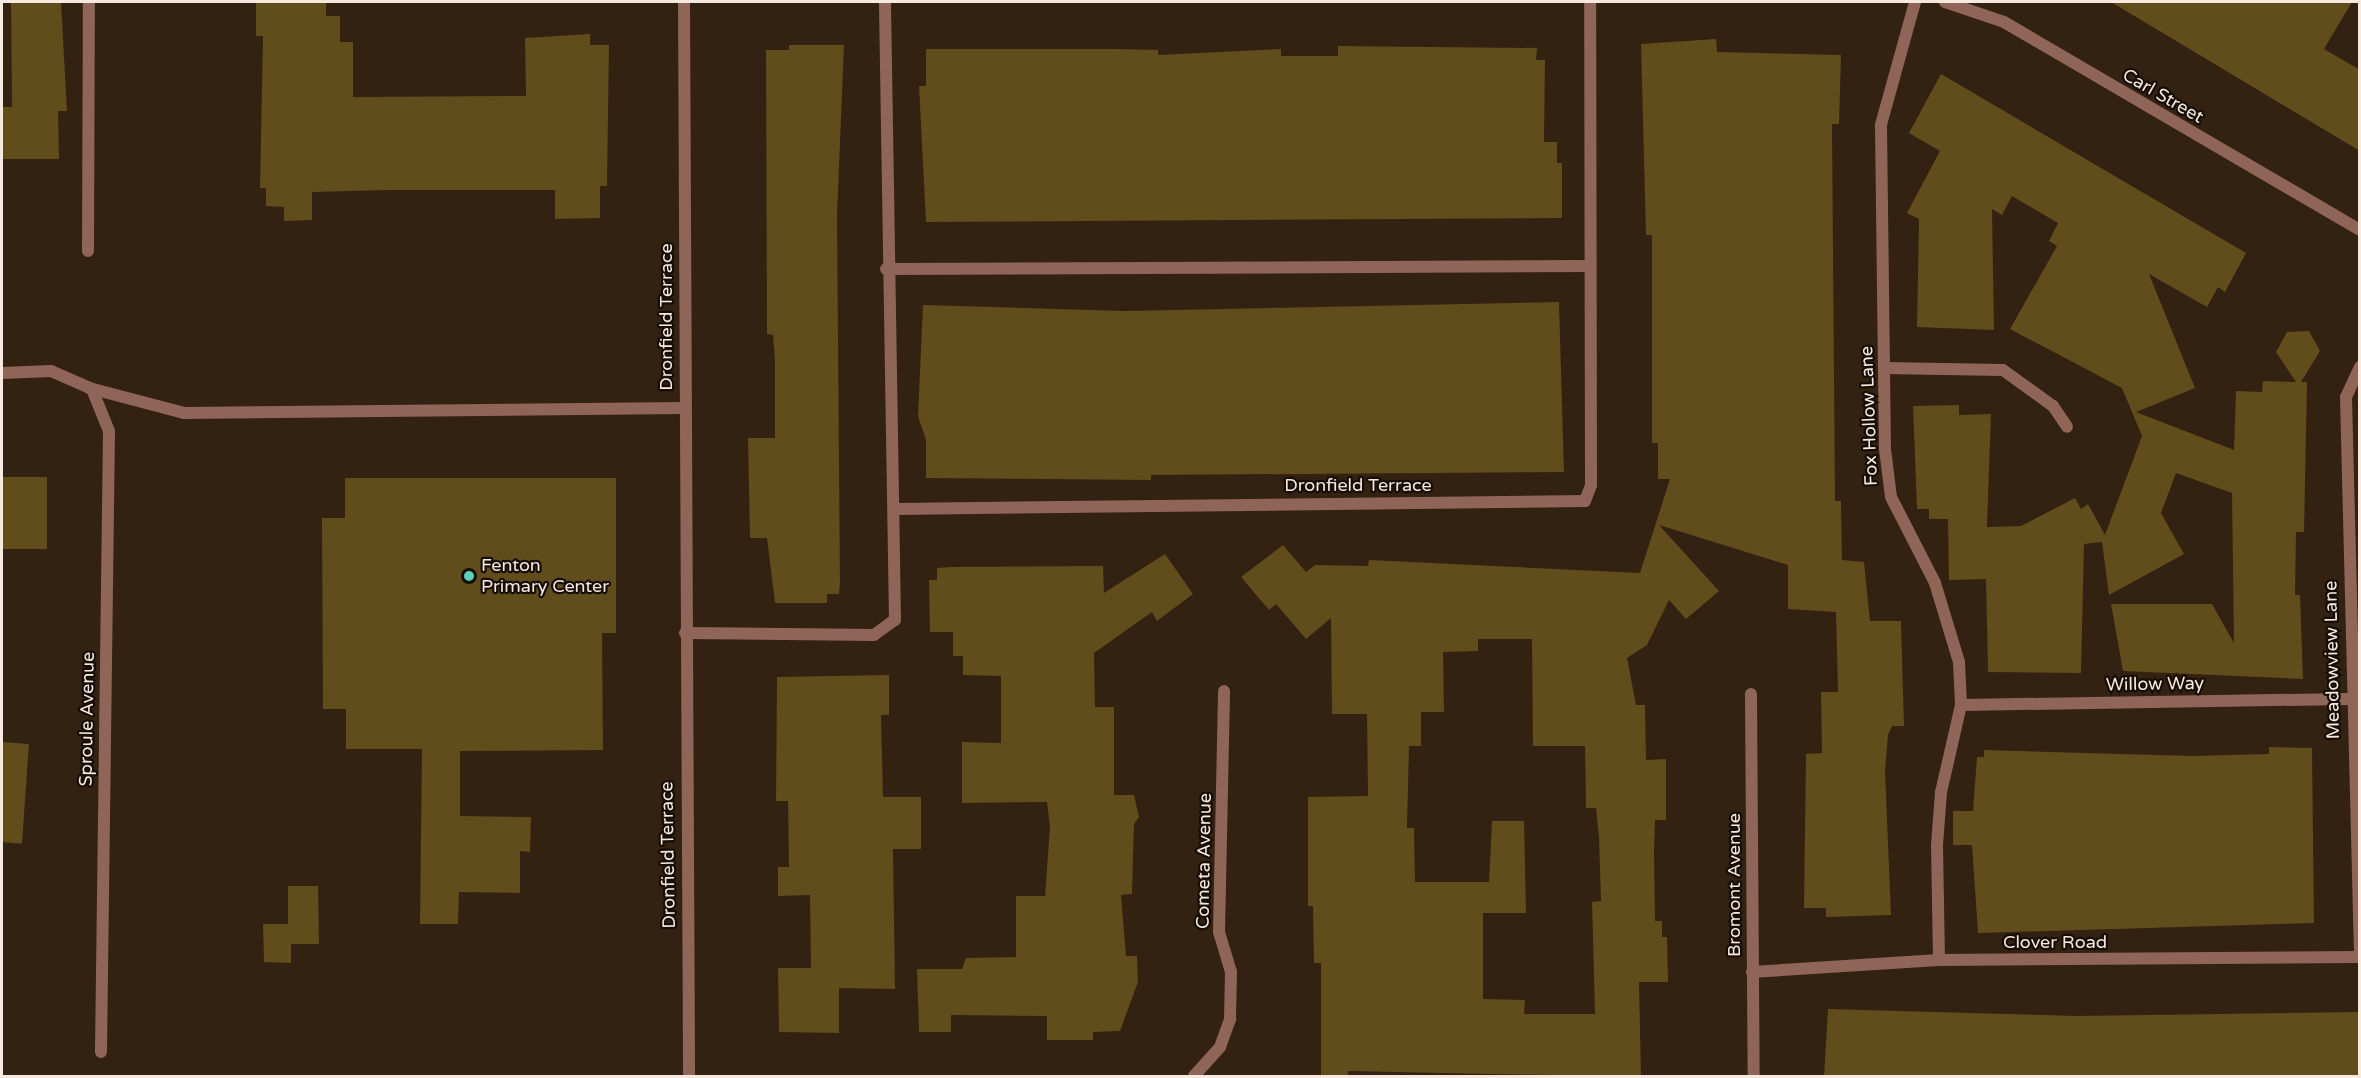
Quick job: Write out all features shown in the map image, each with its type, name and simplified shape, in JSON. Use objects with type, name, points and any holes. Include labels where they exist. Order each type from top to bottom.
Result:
[{"type":"street","points":[[88,251],[89,2]]},
{"type":"street","name":"Dronfield Terrace","points":[[684,2],[685,633],[689,1077]]},
{"type":"street","points":[[685,633],[882,633],[896,616],[886,269],[885,2]]},
{"type":"street","name":"Dronfield Terrace","points":[[894,509],[1582,502],[1591,491],[1590,2]]},
{"type":"street","name":"Fox Hollow Lane","points":[[1915,2],[1881,125],[1885,368],[1891,497],[1953,631],[1961,705],[1941,792],[1939,960]]},
{"type":"street","name":"Carl Street","points":[[1945,2],[1977,5],[2360,230]]},
{"type":"street","points":[[886,269],[1590,266]]},
{"type":"street","name":"Meadowview Lane","points":[[2360,367],[2346,397],[2350,699],[2360,956]]},
{"type":"street","points":[[1885,368],[2003,370],[2053,405],[2067,427]]},
{"type":"street","points":[[2,373],[51,371],[90,389],[184,413],[684,408]]},
{"type":"street","name":"Sproule Avenue","points":[[90,389],[110,431],[101,1052]]},
{"type":"street","name":"Cometa Avenue","points":[[1194,1077],[1210,1060],[1230,1019],[1231,972],[1219,932],[1224,691]]},
{"type":"street","name":"Bromont Avenue","points":[[1751,694],[1754,1077]]},
{"type":"street","name":"Willow Way","points":[[1961,705],[2350,699]]},
{"type":"street","name":"Clover Road","points":[[1752,972],[1939,960],[2360,956]]},
{"type":"building","points":[[11,2],[61,2],[67,111],[58,111],[59,159],[2,159],[2,107],[12,107]]},
{"type":"building","points":[[256,2],[326,2],[326,16],[340,16],[340,42],[353,42],[353,97],[526,96],[525,38],[590,34],[590,45],[609,45],[607,186],[600,186],[600,218],[555,219],[555,190],[389,190],[312,192],[312,220],[284,221],[284,207],[266,206],[266,188],[260,188],[263,36],[256,36]]},
{"type":"building","points":[[2111,2],[2352,2],[2324,49],[2360,70],[2360,151]]},
{"type":"building","points":[[1716,39],[1717,52],[1841,55],[1839,124],[1832,124],[1835,501],[1841,501],[1842,560],[1864,562],[1870,621],[1901,621],[1904,726],[1892,726],[1888,735],[1885,771],[1891,915],[1826,917],[1826,908],[1804,908],[1806,754],[1822,753],[1821,692],[1838,692],[1836,612],[1788,609],[1788,565],[1659,525],[1719,591],[1686,619],[1669,600],[1647,645],[1627,658],[1636,705],[1645,705],[1646,760],[1666,759],[1666,820],[1655,820],[1654,851],[1655,921],[1662,921],[1662,937],[1667,937],[1668,982],[1639,982],[1641,1077],[1348,1071],[1348,1077],[1321,1077],[1321,963],[1314,963],[1313,906],[1308,906],[1308,797],[1368,796],[1367,714],[1332,714],[1331,618],[1306,639],[1276,604],[1269,610],[1241,577],[1283,545],[1306,572],[1315,565],[1368,566],[1369,560],[1640,573],[1670,479],[1658,479],[1658,443],[1652,443],[1652,235],[1646,235],[1641,44]],"holes":[[[1478,639],[1532,639],[1533,746],[1585,746],[1586,808],[1596,808],[1601,901],[1592,902],[1595,1014],[1524,1014],[1525,1000],[1483,999],[1483,913],[1526,913],[1524,821],[1492,821],[1489,882],[1415,882],[1414,828],[1407,828],[1409,746],[1421,746],[1421,712],[1444,712],[1443,652],[1478,651]]]},
{"type":"building","points":[[789,45],[844,45],[837,216],[840,583],[839,594],[827,594],[827,603],[775,603],[767,538],[750,538],[748,438],[775,438],[775,360],[773,335],[767,334],[766,50],[789,50]]},
{"type":"building","points":[[1338,46],[1537,48],[1536,60],[1545,60],[1544,142],[1557,142],[1557,163],[1562,163],[1562,218],[926,222],[919,86],[926,86],[926,49],[1158,50],[1158,55],[1281,49],[1281,56],[1338,56]]},
{"type":"building","points":[[1941,74],[2246,253],[2225,292],[2218,287],[2207,307],[2149,274],[2195,388],[2136,412],[2234,450],[2236,391],[2262,392],[2263,381],[2296,382],[2276,352],[2287,332],[2309,331],[2320,351],[2301,382],[2307,382],[2304,532],[2296,532],[2295,595],[2300,595],[2303,679],[2123,671],[2111,604],[2212,604],[2234,643],[2232,493],[2176,473],[2161,513],[2184,554],[2109,595],[2102,542],[2084,544],[2081,673],[1988,672],[1986,579],[1949,580],[1948,519],[1929,519],[1929,509],[1917,509],[1913,406],[1959,405],[1959,415],[1991,414],[1987,527],[2021,526],[2075,498],[2081,509],[2088,504],[2105,535],[2142,436],[2122,388],[2010,329],[2057,246],[2049,241],[2058,223],[2012,196],[2002,215],[1992,209],[1994,330],[1917,327],[1919,219],[1907,213],[1940,151],[1909,133]]},
{"type":"building","points":[[1559,302],[1564,472],[1151,475],[1151,480],[926,478],[926,440],[918,416],[923,305],[1125,311]]},
{"type":"building","points":[[2,477],[47,477],[47,549],[2,549]]},
{"type":"building","name":"Fenton Primary Center","points":[[345,478],[616,478],[616,633],[602,633],[603,750],[460,751],[460,816],[531,817],[530,852],[520,851],[520,893],[459,892],[458,924],[420,924],[422,749],[346,749],[346,709],[323,709],[322,518],[345,518]]},
{"type":"building","points":[[1165,554],[1193,594],[1157,621],[1152,612],[1094,653],[1095,707],[1114,707],[1114,795],[1134,795],[1139,817],[1134,824],[1132,894],[1121,895],[1126,956],[1137,956],[1138,982],[1120,1031],[1093,1032],[1093,1040],[1047,1040],[1047,1016],[951,1015],[951,1032],[919,1032],[917,969],[962,969],[966,958],[1016,957],[1016,896],[1045,896],[1050,827],[1047,802],[962,803],[962,742],[1001,743],[1001,676],[963,675],[963,656],[953,656],[953,632],[930,632],[929,580],[937,580],[937,568],[1103,566],[1104,593]]},
{"type":"building","points":[[889,675],[889,715],[881,715],[883,797],[921,797],[921,849],[893,849],[895,989],[839,988],[839,1033],[779,1032],[778,968],[811,968],[810,895],[778,896],[778,867],[789,867],[788,801],[776,801],[777,677]]},
{"type":"building","points":[[2,742],[29,744],[22,844],[2,842]]},
{"type":"building","points":[[2269,747],[2312,748],[2314,923],[1978,933],[1972,845],[1953,845],[1953,811],[1973,811],[1977,757],[1984,757],[1984,750],[2193,756],[2269,754]]},
{"type":"building","points":[[288,886],[318,886],[319,944],[291,944],[291,963],[264,962],[263,924],[288,924]]},
{"type":"building","points":[[1828,1009],[2078,1016],[2360,1012],[2360,1077],[1824,1077]]},
{"type":"place","name":"Fenton Primary Center","points":[[469,576]]}]
